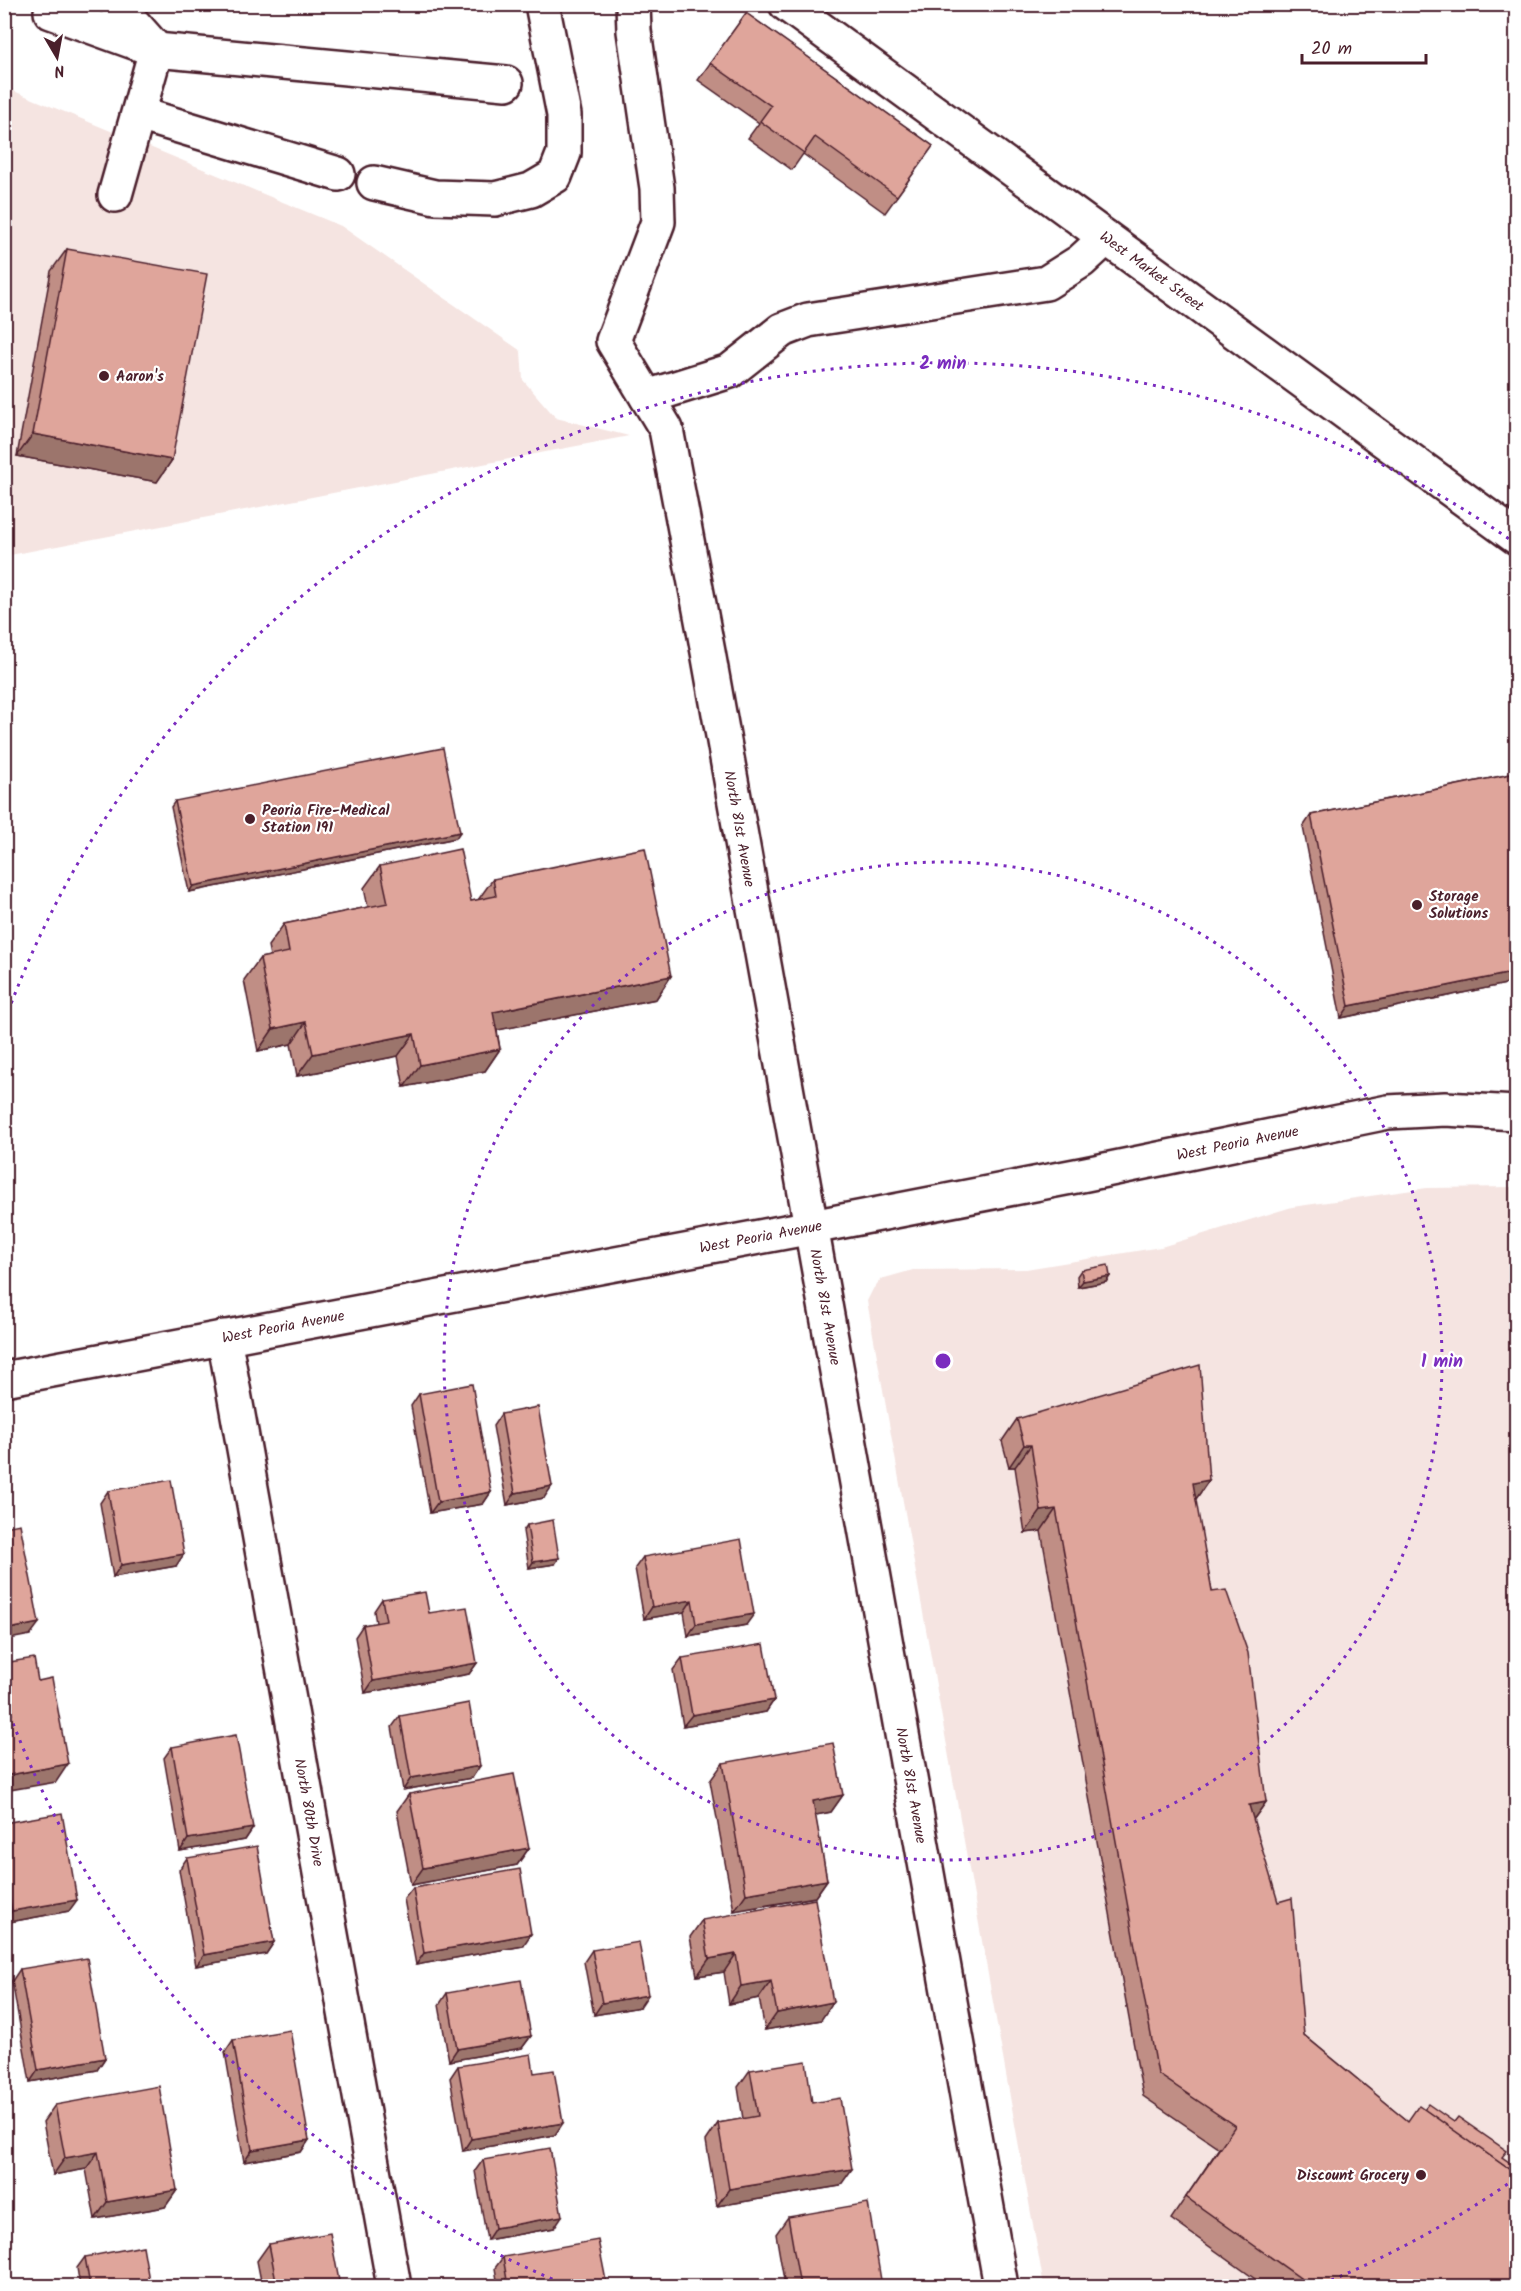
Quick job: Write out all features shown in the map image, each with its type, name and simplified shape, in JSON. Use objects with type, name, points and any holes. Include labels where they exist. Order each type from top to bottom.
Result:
[{"type":"street","points":[[53,4],[51,12],[156,50],[506,84]]},
{"type":"street","points":[[116,4],[156,50]]},
{"type":"street","points":[[374,183],[435,197],[495,199],[531,190],[555,176],[564,153],[564,115],[542,4]]},
{"type":"street","name":"North 81st Avenue","points":[[633,4],[634,32],[657,188],[658,222],[613,341],[666,429],[812,1227],[1001,2286]]},
{"type":"street","name":"West Market Street","points":[[786,4],[1516,537]]},
{"type":"street","points":[[115,195],[156,50]]},
{"type":"street","points":[[139,114],[338,174]]},
{"type":"street","points":[[647,397],[730,371],[782,330],[808,320],[1046,283],[1081,261],[1106,238]]},
{"type":"street","name":"West Peoria Avenue","points":[[4,1379],[812,1227],[1388,1112],[1445,1109],[1516,1113]]},
{"type":"street","name":"North 80th Drive","points":[[224,1337],[394,2286]]},
{"type":"shaded area","points":[[4,87],[341,226],[521,351],[523,380],[556,418],[629,436],[5,556]]},
{"type":"shaded area","points":[[1516,1187],[1516,2286],[1044,2286],[867,1301],[881,1279],[913,1270],[1026,1269],[1161,1247],[1292,1207],[1427,1188]]},
{"type":"building","points":[[746,13],[933,146],[897,196],[815,137],[804,153],[760,121],[771,106],[710,63]]},
{"type":"building","name":"Aaron's","points":[[67,249],[207,274],[172,460],[33,434]]},
{"type":"building","points":[[443,748],[460,832],[193,886],[175,801]]},
{"type":"building","name":"Storage Solutions","points":[[1516,773],[1516,972],[1349,1006],[1311,815]]},
{"type":"building","points":[[645,848],[671,976],[493,1012],[500,1049],[420,1065],[414,1034],[313,1054],[306,1022],[273,1029],[260,958],[289,952],[284,924],[388,903],[380,866],[460,849],[471,901],[496,896],[493,879]]},
{"type":"building","points":[[1108,1265],[1110,1276],[1083,1281],[1081,1270]]},
{"type":"building","points":[[1200,1365],[1209,1480],[1193,1483],[1212,1592],[1226,1590],[1248,1653],[1266,1802],[1249,1805],[1278,1902],[1292,1898],[1304,2035],[1408,2121],[1419,2105],[1516,2174],[1516,2286],[1294,2286],[1300,2278],[1186,2197],[1235,2126],[1158,2074],[1056,1509],[1041,1511],[1031,1445],[1024,1445],[1017,1419]]},
{"type":"building","points":[[472,1384],[491,1492],[438,1502],[419,1394]]},
{"type":"building","points":[[538,1407],[552,1486],[515,1493],[501,1414]]},
{"type":"building","points":[[171,1480],[184,1554],[121,1565],[108,1491]]},
{"type":"building","points":[[553,1520],[559,1558],[533,1562],[527,1525]]},
{"type":"building","points":[[20,1524],[39,1623],[4,1630],[4,1527]]},
{"type":"building","points":[[741,1539],[754,1614],[696,1624],[692,1600],[652,1607],[643,1557]]},
{"type":"building","points":[[425,1592],[429,1613],[467,1607],[477,1663],[373,1681],[363,1625],[386,1621],[382,1599]]},
{"type":"building","points":[[764,1644],[774,1700],[692,1715],[682,1658]]},
{"type":"building","points":[[34,1658],[38,1681],[52,1678],[68,1764],[4,1776],[4,1663]]},
{"type":"building","points":[[469,1703],[480,1766],[411,1778],[400,1716]]},
{"type":"building","points":[[236,1735],[253,1828],[188,1839],[172,1747]]},
{"type":"building","points":[[833,1743],[843,1795],[813,1801],[827,1880],[746,1894],[723,1763]]},
{"type":"building","points":[[514,1774],[529,1848],[423,1868],[409,1794]]},
{"type":"building","points":[[62,1813],[77,1900],[12,1911],[4,1870],[4,1823]]},
{"type":"building","points":[[257,1846],[274,1942],[204,1955],[187,1858]]},
{"type":"building","points":[[520,1869],[531,1934],[424,1953],[413,1888]]},
{"type":"building","points":[[815,1899],[833,2002],[777,2013],[771,1981],[741,1986],[736,1954],[709,1959],[702,1920]]},
{"type":"building","points":[[639,1942],[648,1995],[602,2003],[592,1950]]},
{"type":"building","points":[[87,1958],[105,2058],[38,2070],[20,1969]]},
{"type":"building","points":[[521,1980],[531,2036],[457,2049],[447,1993]]},
{"type":"building","points":[[290,2030],[309,2140],[252,2150],[233,2040]]},
{"type":"building","points":[[531,2054],[534,2073],[554,2070],[563,2123],[471,2139],[458,2066]]},
{"type":"building","points":[[806,2061],[812,2103],[840,2098],[852,2169],[729,2189],[718,2123],[758,2116],[750,2070]]},
{"type":"building","points":[[159,2086],[177,2190],[107,2202],[98,2152],[65,2158],[55,2105]]},
{"type":"building","points":[[1428,2104],[1454,2122],[1458,2117],[1507,2151],[1502,2157],[1516,2167],[1516,2174],[1424,2109]]},
{"type":"building","points":[[550,2148],[562,2216],[495,2228],[483,2160]]},
{"type":"building","points":[[868,2203],[882,2286],[800,2286],[788,2217]]},
{"type":"building","points":[[330,2233],[340,2286],[277,2286],[269,2244]]},
{"type":"building","points":[[598,2240],[607,2286],[508,2286],[503,2257]]},
{"type":"building","points":[[143,2246],[150,2286],[90,2286],[85,2257]]},
{"type":"place","name":"Aaron's","points":[[104,376]]},
{"type":"place","name":"Peoria Fire-Medical Station 191","points":[[250,819]]},
{"type":"place","name":"Storage Solutions","points":[[1417,905]]},
{"type":"place","name":"Discount Grocery","points":[[1421,2175]]}]
